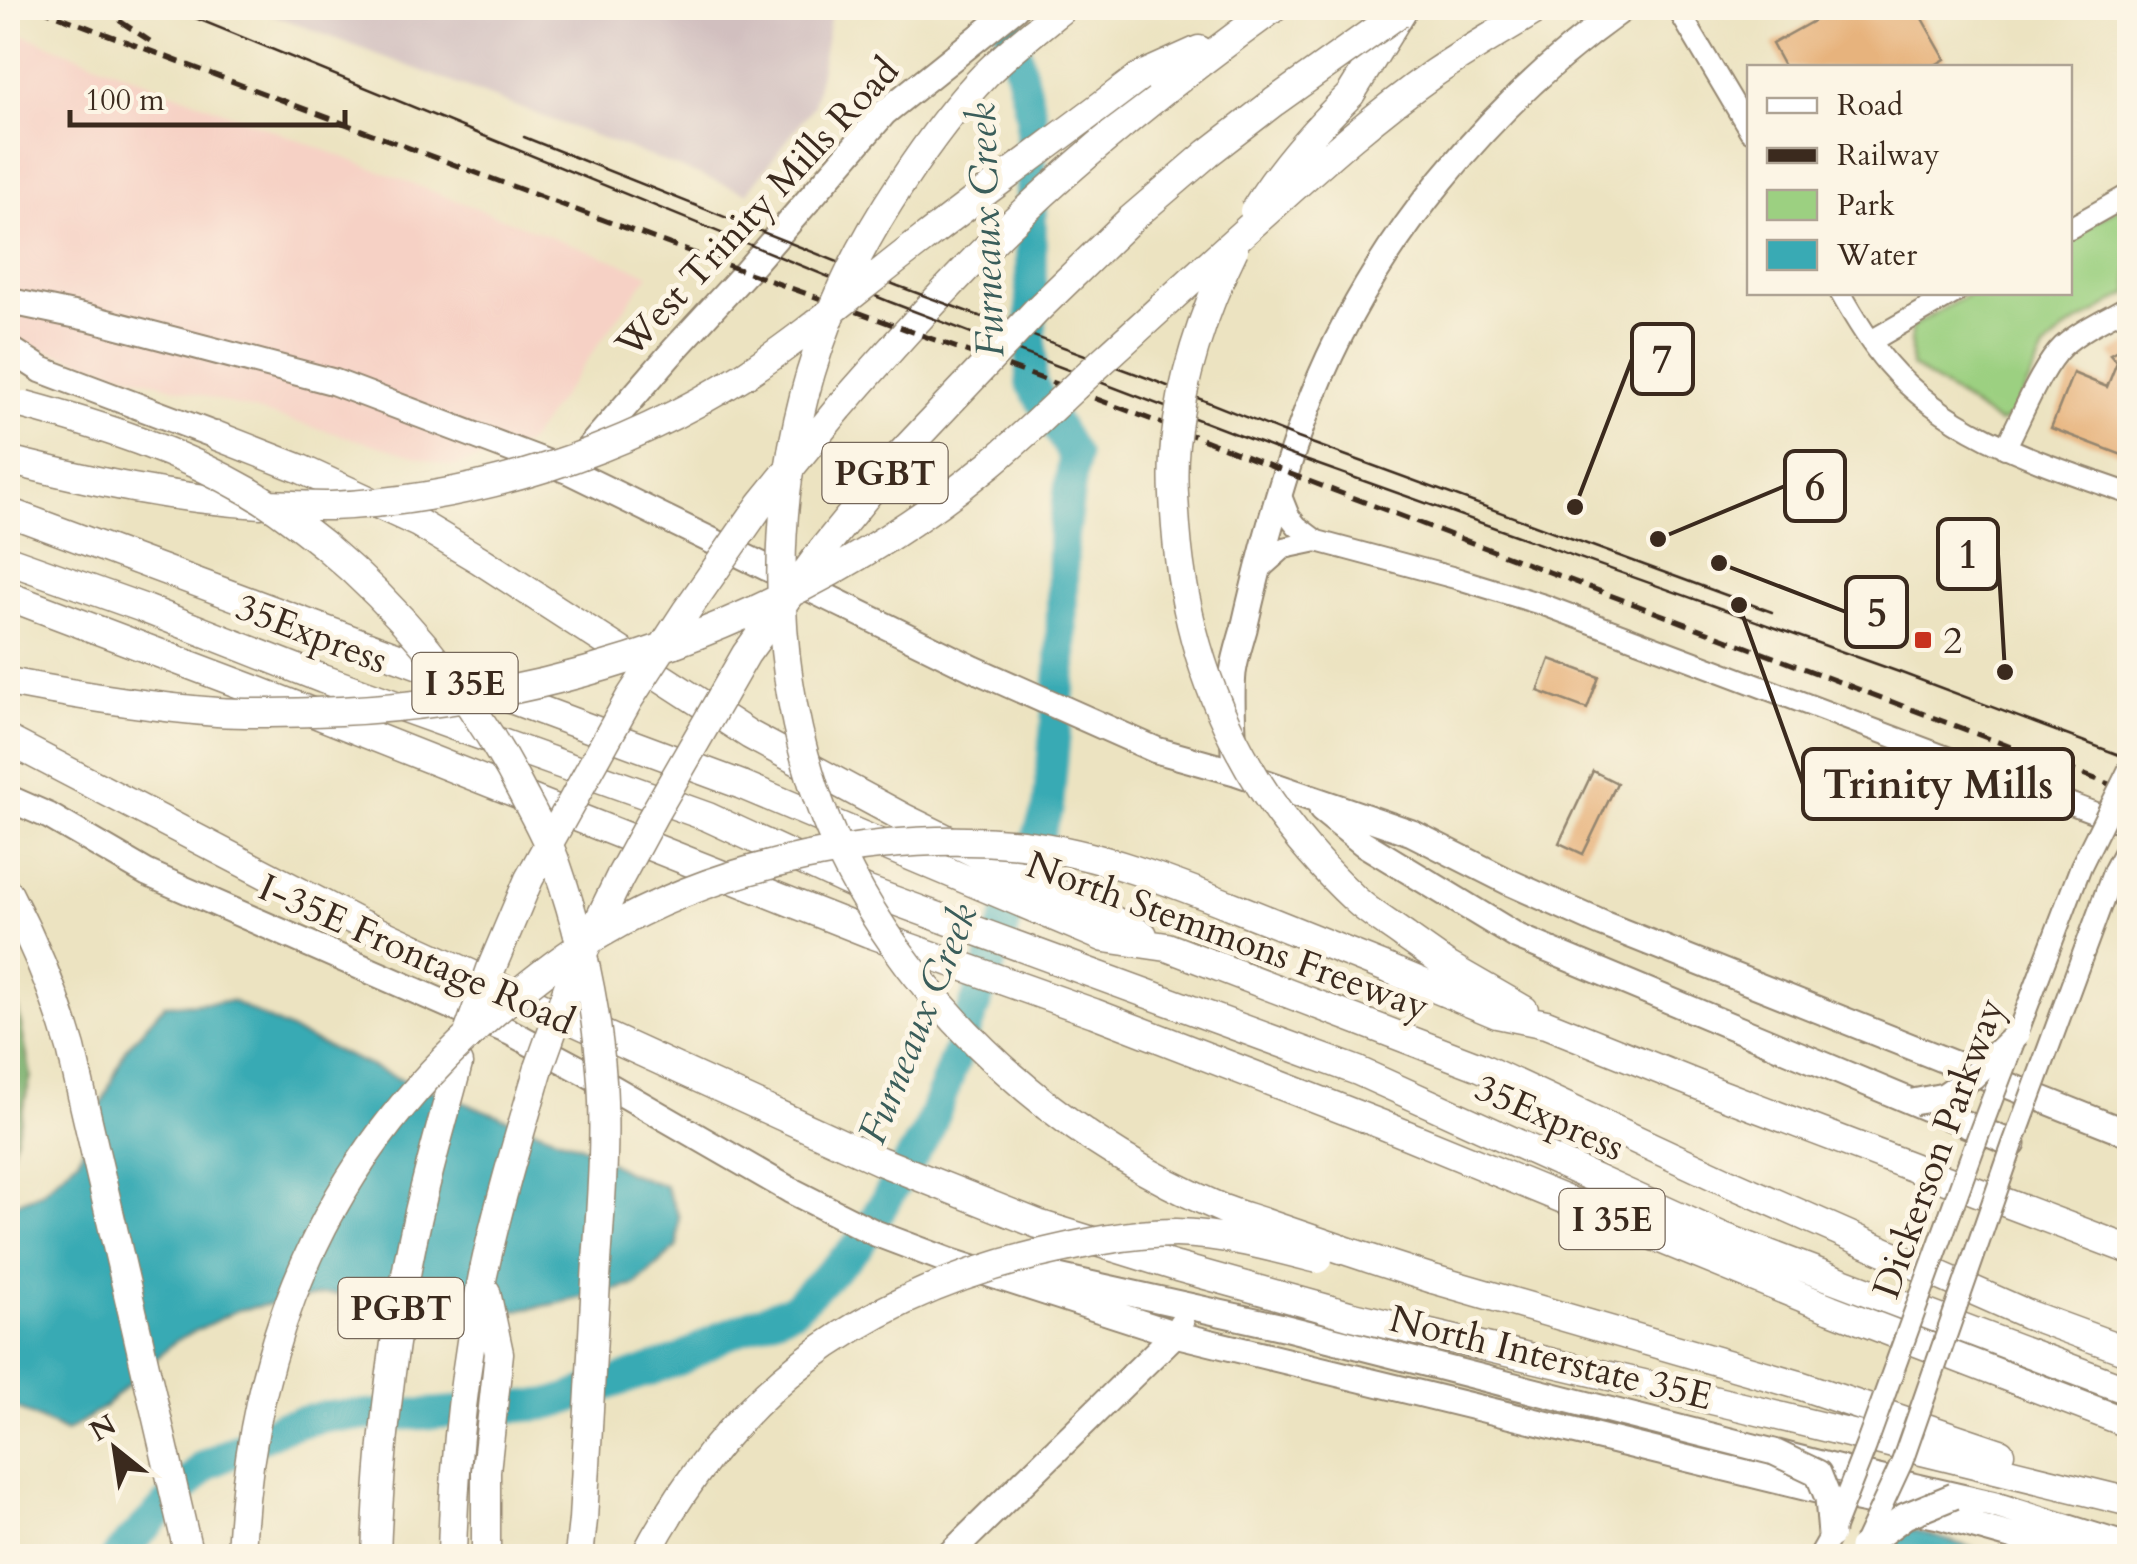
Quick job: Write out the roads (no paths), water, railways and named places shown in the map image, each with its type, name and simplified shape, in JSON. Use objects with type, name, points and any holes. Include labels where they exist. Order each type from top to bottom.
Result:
[{"type":"highway","points":[[1063,8],[986,74],[949,115],[882,212],[827,323],[792,454],[782,556],[782,620],[797,724],[827,822],[879,922],[960,1025],[1026,1089],[1119,1155],[1212,1204],[1433,1279],[1800,1385],[2130,1500]]},
{"type":"highway","name":"PGBT","points":[[376,1556],[378,1490],[405,1278],[458,1064],[491,968],[528,879],[581,783],[658,654],[740,534],[892,347],[1052,186],[1168,88],[1274,8]]},
{"type":"highway","points":[[8,682],[120,701],[221,712],[352,712],[420,706],[521,688],[599,668],[778,601],[851,561],[944,500],[1032,426],[1326,158],[1433,74],[1539,8]]},
{"type":"highway","points":[[1404,10],[1350,94],[1277,175],[1247,222],[1206,310],[1175,443],[1173,482],[1184,597],[1213,695],[1235,743],[1276,810],[1318,862],[1358,902],[1405,936],[1546,1024]]},
{"type":"highway","name":"PGBT","points":[[452,1556],[462,1406],[483,1276],[519,1134],[554,1022],[572,976],[653,816],[746,654],[898,457],[1036,311],[1131,219],[1208,153],[1404,10]]},
{"type":"highway","points":[[8,460],[170,496],[329,506],[443,492],[566,461],[638,433],[716,392],[785,347],[1139,77],[1241,31]]},
{"type":"highway","points":[[16,403],[115,430],[190,461],[253,493],[315,538],[370,585],[428,649],[486,728],[539,824],[557,864],[578,934],[592,993],[602,1081],[603,1178],[579,1556]]},
{"type":"highway","points":[[218,436],[418,523],[750,735],[1107,929]]},
{"type":"highway","name":"North Stemmons Freeway","points":[[8,512],[742,785],[920,858],[1480,1067],[1722,1180],[2027,1314],[2130,1352]]},
{"type":"highway","name":"35Express","points":[[8,560],[143,608],[324,680],[708,817],[868,890],[1358,1071],[1721,1236],[2130,1391]]},
{"type":"highway","name":"I 35E","points":[[8,596],[868,933],[1094,1013],[1418,1140],[1831,1310],[2130,1424]]},
{"type":"highway","points":[[8,740],[358,922],[880,1161],[1038,1224],[1349,1314],[2130,1500]]},
{"type":"highway","points":[[241,1556],[254,1422],[288,1306],[330,1213],[366,1154],[433,1070],[522,989],[603,932],[696,890],[762,868],[862,848],[935,841],[1026,845],[1143,872],[1497,1014],[1546,1024],[2130,1250]]},
{"type":"highway","points":[[8,894],[58,1001],[71,1048],[189,1556]]},
{"type":"highway","points":[[645,1556],[681,1493],[708,1456],[775,1384],[856,1325],[894,1304],[970,1272],[1104,1240],[1179,1233],[1260,1244],[1349,1266],[1433,1279]]},
{"type":"highway","points":[[483,1276],[499,1353],[486,1472],[486,1556]]},
{"type":"main road","name":"West Trinity Mills Road","points":[[568,471],[884,113],[1015,8]]},
{"type":"main road","points":[[1234,772],[1233,672],[1258,570],[1279,492],[1314,393],[1342,332],[1374,276],[1452,166],[1504,110],[1592,30],[1624,8]]},
{"type":"main road","points":[[8,301],[90,318],[334,382],[568,471],[974,669],[1156,750],[1234,772],[1412,833],[1603,924],[2130,1134]]},
{"type":"main road","points":[[8,348],[42,370],[218,436]]},
{"type":"main road","points":[[1307,797],[1363,843],[1518,937],[2014,1144]]},
{"type":"main road","name":"I-35E Frontage Road","points":[[8,798],[49,816],[147,873],[510,1032],[790,1190]]},
{"type":"main road","points":[[1913,1102],[1944,1096],[1974,1076],[2017,1034]]},
{"type":"main road","name":"North Interstate 35E","points":[[790,1190],[875,1232],[949,1261],[1174,1334],[1836,1495],[1939,1516],[2081,1556]]},
{"type":"main road","name":"North Interstate 35E","points":[[949,1261],[1058,1278],[1302,1332],[1995,1505],[2130,1547]]},
{"type":"main road","points":[[948,1556],[1174,1334],[1190,1307]]},
{"type":"main road","points":[[1774,1452],[1818,1473],[1828,1498],[1825,1546]]},
{"type":"main road","points":[[1860,1552],[1905,1516],[1954,1496]]},
{"type":"street","points":[[1677,8],[1747,126]]},
{"type":"street","points":[[2072,227],[2130,194]]},
{"type":"street","points":[[1842,295],[1888,365],[1958,424],[2005,448],[2130,494]]},
{"type":"street","points":[[1871,341],[1951,295]]},
{"type":"street","points":[[2005,448],[2060,348],[2130,305]]},
{"type":"street","points":[[1279,492],[1289,516],[1317,541],[1544,605],[2130,826]]},
{"type":"street","points":[[1258,570],[1284,548],[1317,541]]},
{"type":"street","name":"Dickerson Parkway","points":[[1825,1546],[1856,1473],[2081,866],[2130,767]]},
{"type":"street","name":"Dickerson Parkway","points":[[1860,1552],[1909,1444],[2114,870],[2130,840]]},
{"type":"water","points":[[232,1001],[397,1078],[581,1146],[629,1173],[665,1186],[679,1217],[677,1247],[635,1285],[479,1317],[376,1294],[328,1294],[238,1310],[175,1341],[104,1407],[66,1432],[8,1404],[8,1206],[41,1193],[79,1158],[125,1050],[164,1005]]},
{"type":"water","points":[[1882,1520],[1998,1556],[1862,1556]]},
{"type":"waterway","name":"Furneaux Creek","points":[[117,1556],[205,1466],[281,1427],[326,1416],[426,1414],[552,1404],[679,1360],[723,1336],[794,1308],[858,1246],[929,1129],[1048,808],[1061,669],[1063,536],[1074,456],[1031,383],[1031,114],[1005,8]]},
{"type":"tram line","points":[[171,8],[890,302],[1291,455],[1899,672],[2130,759]]},
{"type":"tram line","points":[[524,137],[898,286],[1772,612]]},
{"type":"railway","points":[[37,8],[568,207],[1084,394],[2130,792]]},
{"type":"railway","points":[[100,8],[150,41]]},
{"type":"place","name":"7","points":[[1575,507]]},
{"type":"place","name":"6","points":[[1658,539]]},
{"type":"place","name":"5","points":[[1719,563]]},
{"type":"place","name":"Trinity Mills","points":[[1739,605]]},
{"type":"place","name":"2","points":[[1923,640]]},
{"type":"place","name":"1","points":[[2005,672]]}]
